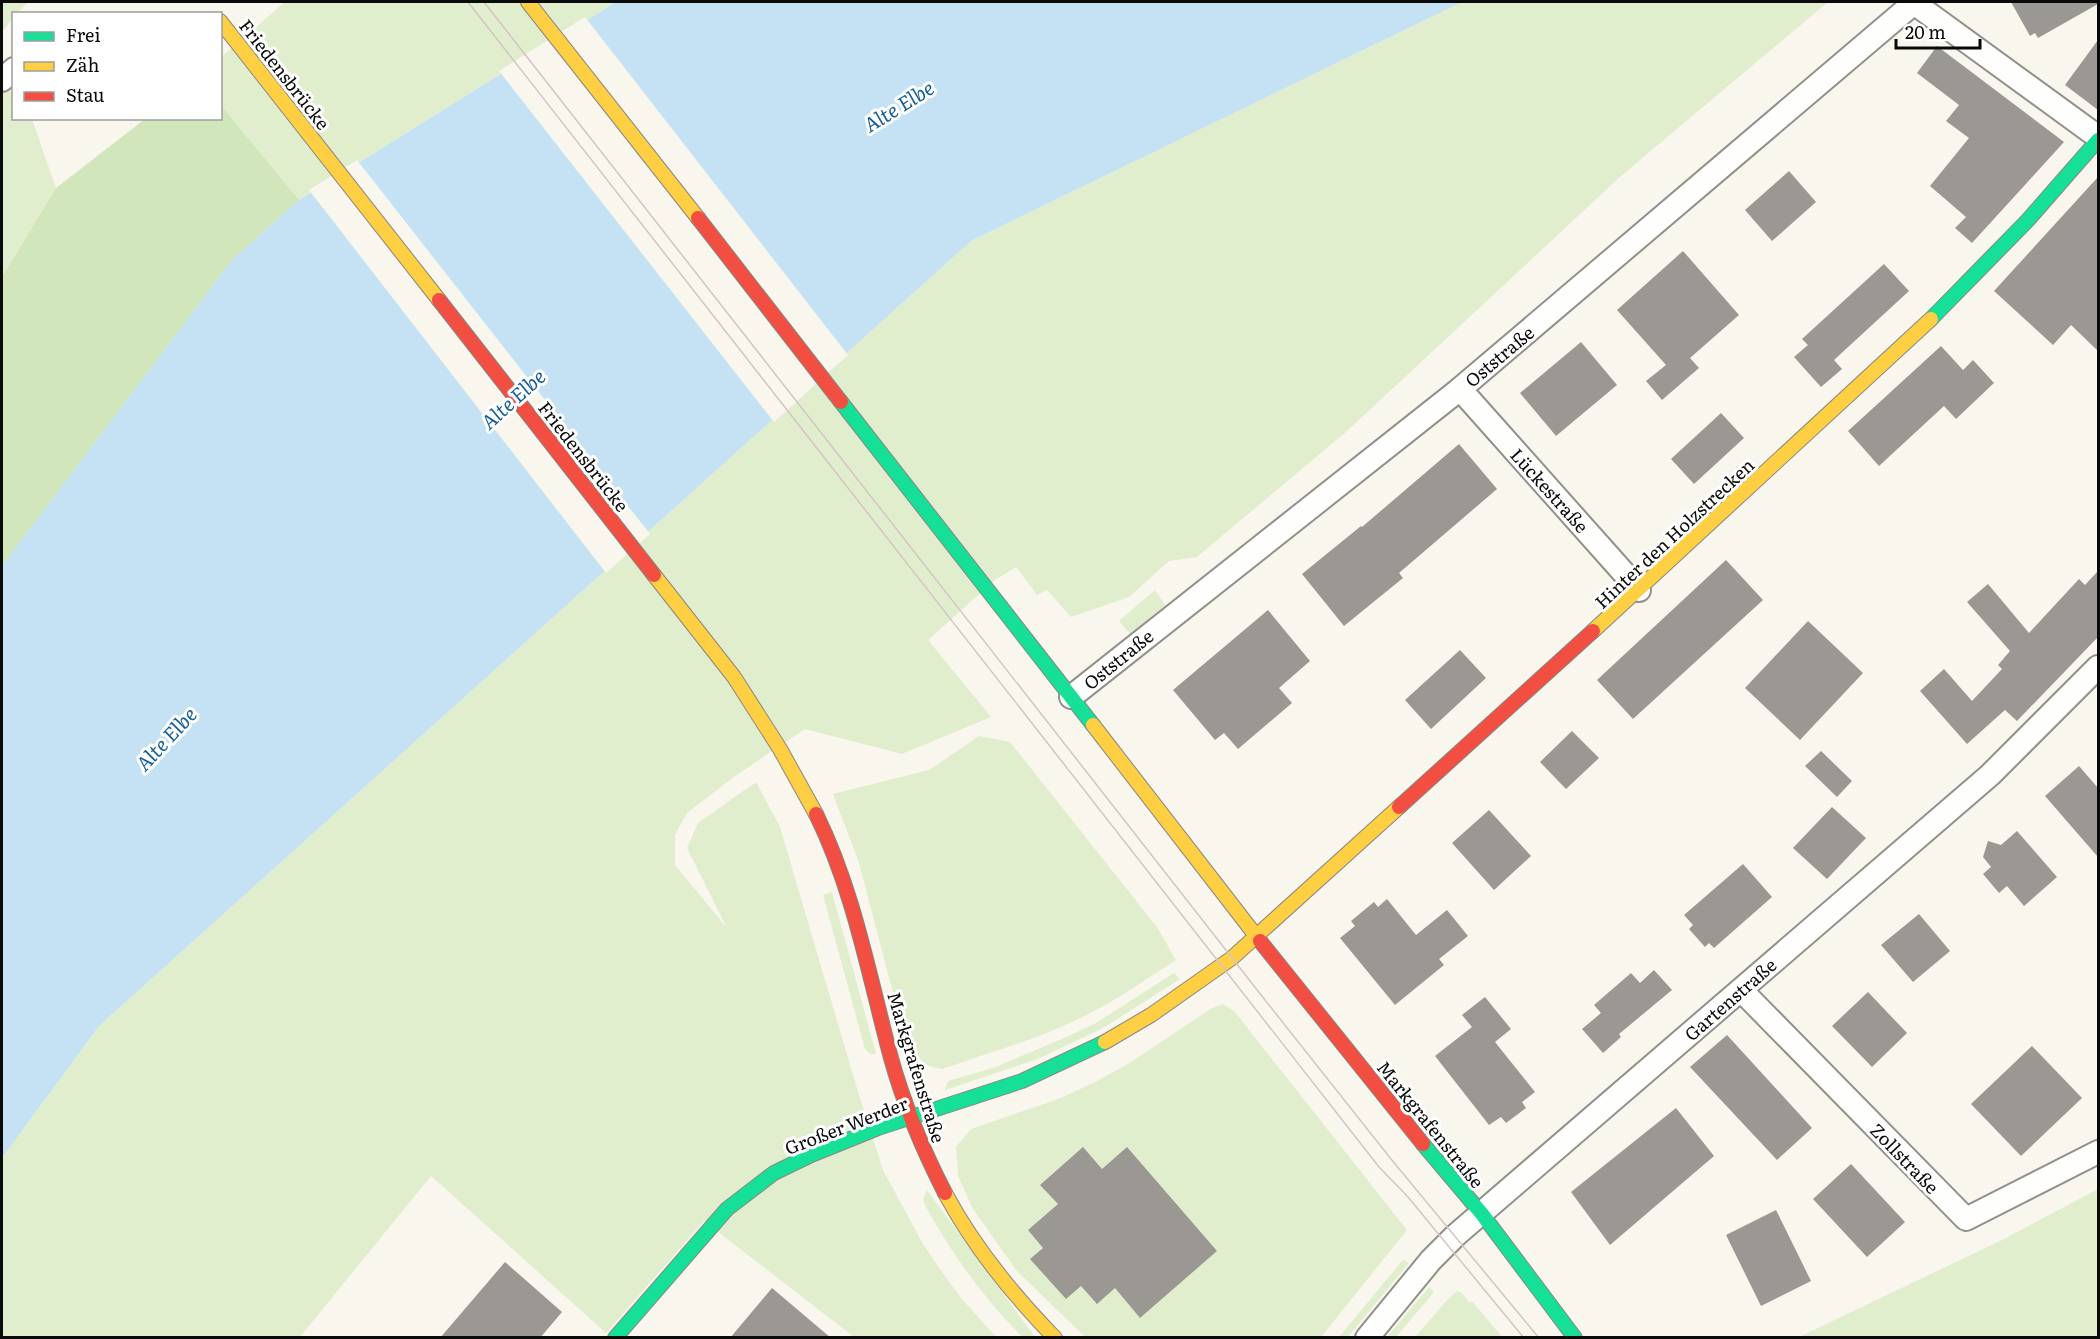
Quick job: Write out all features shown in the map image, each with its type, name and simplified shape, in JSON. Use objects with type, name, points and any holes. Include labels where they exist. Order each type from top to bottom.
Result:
[{"type":"main road","name":"Markgrafenstraße","points":[[528,2],[1008,614],[1257,936],[1432,1156],[1482,1214],[1575,1338]]},
{"type":"main road","name":"Friedensbrücke","points":[[222,24],[734,677],[799,778]]},
{"type":"main road","name":"Hinter den Holzstrecken","points":[[1257,936],[1639,590],[1954,297],[2028,220],[2098,139]]},
{"type":"main road","name":"Markgrafenstraße","points":[[799,778],[817,814],[850,898],[893,1061],[911,1118],[934,1173],[977,1246],[1008,1287],[1055,1338]]},
{"type":"main road","name":"Großer Werder","points":[[615,1338],[712,1224],[752,1188],[783,1168],[878,1128],[1022,1080],[1100,1046],[1208,976],[1257,936]]},
{"type":"street","points":[[1914,2],[2098,139]]},
{"type":"street","name":"Oststraße","points":[[1071,697],[1460,389],[1914,2]]},
{"type":"street","name":"Lückestraße","points":[[1460,389],[1639,590]]},
{"type":"street","name":"Gartenstraße","points":[[1367,1338],[1431,1260],[1990,775],[2098,667]]},
{"type":"street","name":"Zollstraße","points":[[1741,990],[1966,1219],[2098,1152]]},
{"type":"green space","points":[[2,2],[28,2],[18,12],[12,12],[12,19],[2,32]]},
{"type":"green space","points":[[285,2],[616,2],[299,200],[222,106],[222,56]]},
{"type":"green space","points":[[1462,2],[1828,2],[1621,176],[1347,431],[1197,557],[1169,561],[1129,597],[1071,617],[1047,590],[1037,595],[1016,567],[995,580],[928,640],[991,717],[902,754],[805,729],[735,776],[687,813],[675,835],[675,865],[727,928],[687,848],[698,823],[756,782],[780,827],[883,1170],[923,1244],[961,1298],[996,1337],[854,1337],[704,1221],[606,1333],[431,1176],[300,1337],[2,1338],[2,1158],[99,1026],[971,241]]},
{"type":"green space","points":[[2,83],[12,93],[12,120],[32,120],[56,188],[2,277]]},
{"type":"green space","points":[[222,106],[299,200],[232,260],[2,566],[2,277],[56,188],[144,120],[222,120]]},
{"type":"green space","points":[[1155,590],[1165,605],[1130,634],[1119,621]]},
{"type":"green space","points":[[979,736],[1010,742],[1157,927],[1176,960],[1118,998],[1079,1019],[942,1069],[923,1062],[917,1054],[911,1034],[904,1035],[859,863],[833,794],[929,770]]},
{"type":"green space","points":[[832,892],[876,1054],[870,1054],[865,1049],[823,895]]},
{"type":"green space","points":[[1174,973],[1180,979],[1103,1028],[1038,1059],[945,1090],[948,1081],[993,1068],[1096,1023]]},
{"type":"green space","points":[[1223,1004],[1234,1011],[1407,1230],[1321,1337],[1085,1337],[1017,1271],[973,1209],[958,1176],[956,1147],[971,1129],[1061,1098],[1095,1082],[1128,1064],[1212,1008]]},
{"type":"green space","points":[[2098,1189],[2098,1337],[1799,1337],[2004,1239]]},
{"type":"green space","points":[[927,1190],[1035,1337],[1022,1337],[970,1275],[926,1207],[923,1199]]},
{"type":"green space","points":[[1403,1260],[1409,1263],[1348,1337],[1339,1337]]},
{"type":"green space","points":[[1429,1287],[1434,1292],[1396,1337],[1387,1337]]},
{"type":"green space","points":[[1457,1291],[1461,1292],[1470,1303],[1472,1301],[1502,1337],[1415,1337]]},
{"type":"water","name":"Alte Elbe","points":[[616,2],[1462,2],[971,241],[99,1026],[2,1158],[2,566],[232,260],[299,200]]},
{"type":"pier","points":[[585,17],[848,355],[774,422],[499,71]]},
{"type":"pier","points":[[357,160],[650,534],[606,573],[309,190]]},
{"type":"building","points":[[2011,2],[2098,2],[2098,4],[2038,38],[2035,33],[2030,36]]},
{"type":"building","points":[[2098,40],[2098,110],[2065,85]]},
{"type":"building","points":[[1937,46],[2064,142],[1972,243],[1955,228],[1966,217],[1930,186],[1969,138],[1946,121],[1959,105],[1917,73]]},
{"type":"building","points":[[1789,171],[1816,202],[1772,241],[1745,210]]},
{"type":"building","points":[[2098,177],[2098,351],[2071,325],[2053,345],[1994,291]]},
{"type":"building","points":[[1683,251],[1739,315],[1690,358],[1699,368],[1662,400],[1646,381],[1666,365],[1617,310]]},
{"type":"building","points":[[1884,264],[1909,291],[1834,360],[1842,369],[1821,387],[1794,357],[1808,345],[1802,339]]},
{"type":"building","points":[[1581,342],[1617,385],[1556,436],[1520,393]]},
{"type":"building","points":[[1941,346],[1963,370],[1973,360],[1994,383],[1956,419],[1944,406],[1879,466],[1848,431]]},
{"type":"building","points":[[1721,413],[1744,438],[1694,484],[1671,459]]},
{"type":"building","points":[[1459,444],[1497,489],[1399,573],[1403,578],[1344,626],[1302,574],[1362,527]]},
{"type":"building","points":[[1726,560],[1763,600],[1633,719],[1597,680]]},
{"type":"building","points":[[2098,571],[2098,637],[2017,721],[2005,710],[1967,744],[1920,691],[1944,669],[1972,701],[2002,669],[1998,665],[2010,651],[1967,602],[1988,584],[2029,633],[2079,579],[2085,585]]},
{"type":"building","points":[[1268,610],[1310,661],[1279,688],[1292,703],[1238,749],[1224,733],[1215,740],[1173,690]]},
{"type":"building","points":[[1808,621],[1863,673],[1800,740],[1745,688]]},
{"type":"building","points":[[1460,650],[1486,678],[1431,729],[1405,700]]},
{"type":"building","points":[[1572,731],[1599,758],[1566,789],[1540,762]]},
{"type":"building","points":[[1821,751],[1852,781],[1837,797],[1805,766]]},
{"type":"building","points":[[2079,766],[2098,788],[2098,857],[2045,796]]},
{"type":"building","points":[[1832,807],[1866,838],[1827,879],[1793,848]]},
{"type":"building","points":[[1489,810],[1531,856],[1494,890],[1452,843]]},
{"type":"building","points":[[2017,831],[2057,877],[2024,906],[2007,886],[1999,893],[1983,874],[1991,867],[1983,857],[1988,841],[2001,845]]},
{"type":"building","points":[[1743,864],[1772,897],[1714,948],[1709,943],[1705,947],[1689,929],[1693,925],[1684,915]]},
{"type":"building","points":[[1387,899],[1416,935],[1447,910],[1468,936],[1439,959],[1444,965],[1395,1005],[1340,938],[1355,926],[1351,921],[1374,902],[1378,907]]},
{"type":"building","points":[[1919,914],[1950,951],[1913,982],[1881,945]]},
{"type":"building","points":[[1654,970],[1672,990],[1619,1034],[1621,1037],[1603,1053],[1582,1029],[1601,1013],[1594,1005],[1631,973],[1640,983]]},
{"type":"building","points":[[1868,992],[1907,1033],[1872,1067],[1832,1026]]},
{"type":"building","points":[[1485,997],[1511,1029],[1495,1042],[1535,1092],[1522,1102],[1526,1108],[1506,1123],[1501,1117],[1489,1125],[1435,1056],[1472,1027],[1462,1015]]},
{"type":"building","points":[[1727,1035],[1812,1128],[1777,1160],[1690,1067]]},
{"type":"building","points":[[2032,1046],[2082,1098],[2021,1156],[1971,1104]]},
{"type":"building","points":[[1676,1108],[1714,1156],[1610,1245],[1571,1192]]},
{"type":"building","points":[[1083,1147],[1102,1169],[1127,1147],[1217,1251],[1140,1318],[1115,1288],[1097,1304],[1081,1286],[1066,1299],[1030,1259],[1043,1248],[1028,1230],[1058,1204],[1040,1185]]},
{"type":"building","points":[[1851,1164],[1905,1222],[1867,1257],[1813,1199]]},
{"type":"building","points":[[1776,1210],[1811,1281],[1761,1306],[1726,1235]]},
{"type":"building","points":[[505,1262],[562,1312],[540,1338],[440,1338]]},
{"type":"building","points":[[772,1288],[831,1338],[730,1338]]},
{"type":"tram line","points":[[468,2],[1379,1167],[1408,1197],[1524,1338]]},
{"type":"tram line","points":[[484,2],[1265,1000],[1391,1159],[1539,1338]]},
{"type":"traffic: fast","points":[[1931,319],[2028,220],[2098,140]]},
{"type":"traffic: fast","points":[[841,402],[1093,725]]},
{"type":"traffic: fast","points":[[615,1338],[727,1209],[774,1173],[811,1155],[878,1128],[1022,1081],[1105,1042]]},
{"type":"traffic: fast","points":[[1423,1144],[1482,1214],[1575,1338]]},
{"type":"traffic: slow","points":[[528,2],[698,218]]},
{"type":"traffic: slow","points":[[222,24],[439,300]]},
{"type":"traffic: slow","points":[[1593,631],[1931,319]]},
{"type":"traffic: slow","points":[[654,575],[734,677],[780,749],[816,814]]},
{"type":"traffic: slow","points":[[1093,725],[1260,941]]},
{"type":"traffic: slow","points":[[1105,1042],[1151,1015],[1232,958],[1399,807]]},
{"type":"traffic: slow","points":[[945,1193],[968,1232],[995,1269],[1055,1338]]},
{"type":"traffic: jam","points":[[698,218],[841,402]]},
{"type":"traffic: jam","points":[[439,300],[654,575]]},
{"type":"traffic: jam","points":[[1399,807],[1593,631]]},
{"type":"traffic: jam","points":[[816,814],[851,903],[902,1093],[945,1193]]},
{"type":"traffic: jam","points":[[1260,941],[1423,1144]]}]
